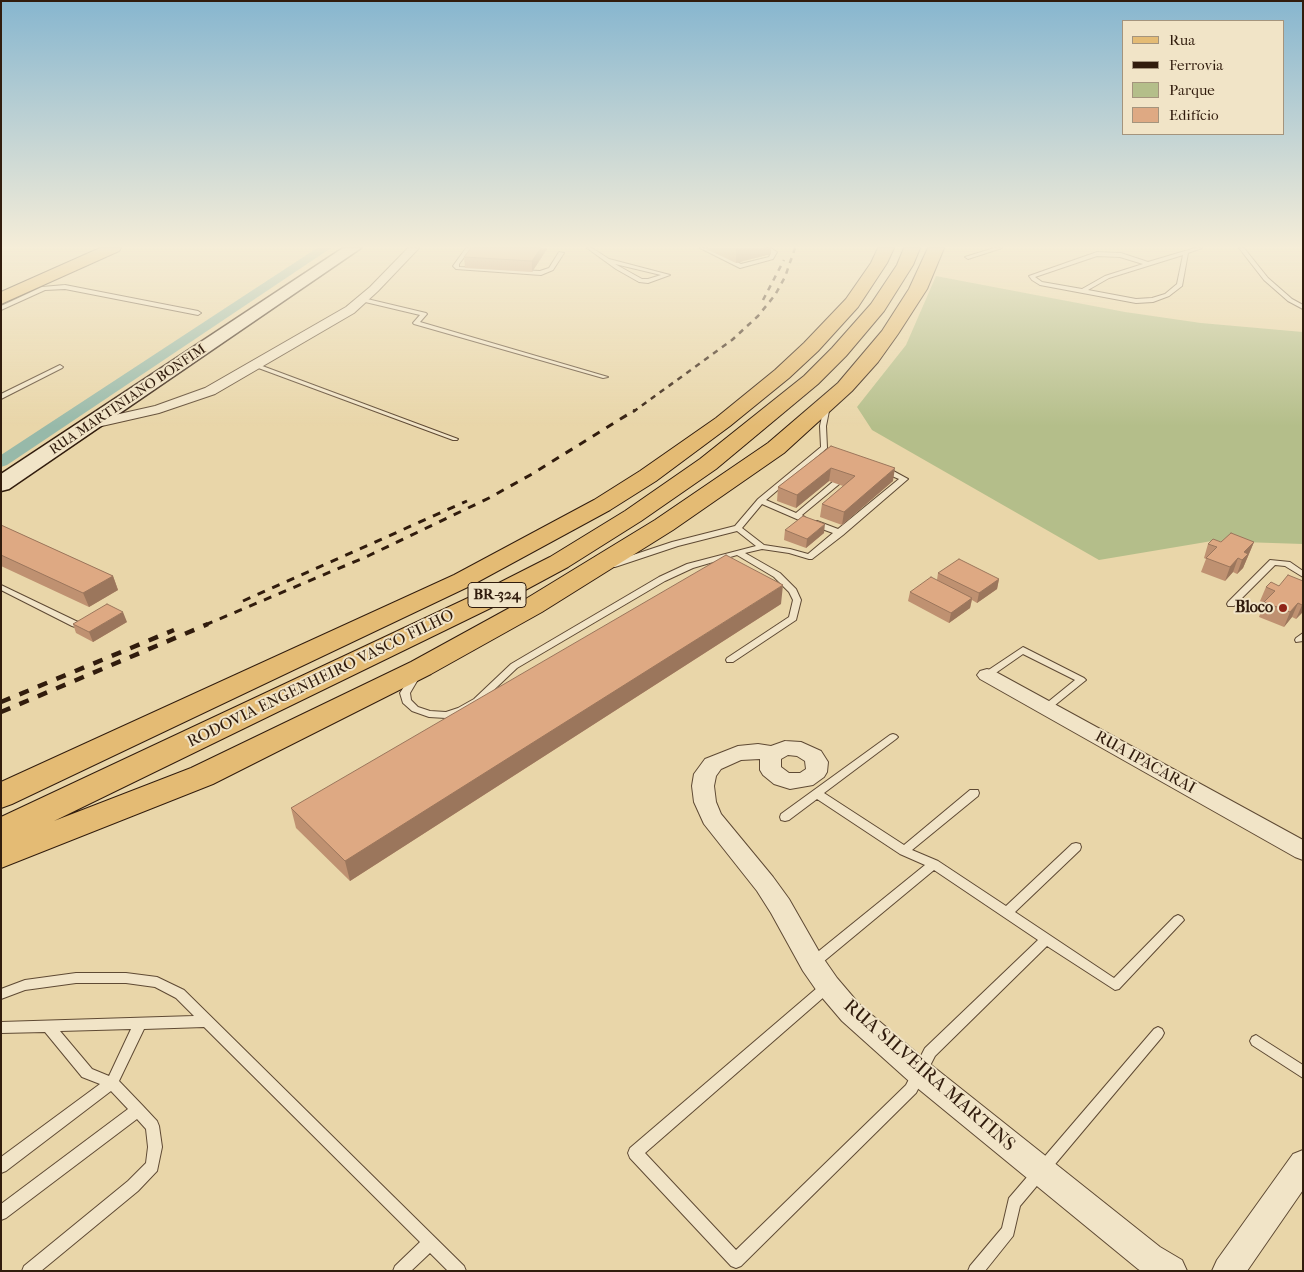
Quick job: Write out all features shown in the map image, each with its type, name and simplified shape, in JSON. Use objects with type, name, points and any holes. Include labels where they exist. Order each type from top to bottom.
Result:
[{"type":"main road","name":"RODOVIA ENGENHEIRO VASCO FILHO","points":[[1,796],[389,616],[518,552],[602,505],[648,476],[724,422],[782,374],[811,347],[848,307]]},
{"type":"main road","name":"RODOVIA ENGENHEIRO VASCO FILHO","points":[[1,832],[373,655],[558,562],[633,516],[708,464],[810,380],[839,352],[878,307]]},
{"type":"main road","points":[[1,855],[202,776],[421,668],[586,575],[736,477],[776,448],[827,404],[871,358],[906,307]]},
{"type":"main road","points":[[736,477],[786,418],[810,380]]},
{"type":"street","name":"RUA MARTINIANO BONFIM","points":[[1,484],[265,307]]},
{"type":"street","points":[[93,424],[184,401],[210,391],[342,316],[353,307]]},
{"type":"street","name":"RUA IPACARAI","points":[[987,676],[1303,850]]},
{"type":"street","name":"RUA SILVEIRA MARTINS","points":[[773,754],[758,751],[738,753],[713,764],[704,780],[705,802],[712,818],[765,884],[780,906],[812,963],[828,986],[851,1013],[920,1073],[1149,1258],[1170,1271]]},
{"type":"street","points":[[1228,1271],[1303,1164]]},
{"type":"lane","points":[[169,307],[198,313]]},
{"type":"lane","points":[[395,307],[424,314],[416,323],[605,377]]},
{"type":"lane","points":[[254,365],[454,439]]},
{"type":"lane","points":[[1,397],[60,367]]},
{"type":"lane","points":[[586,575],[640,555],[738,528],[761,501],[828,449],[823,426],[827,404]]},
{"type":"lane","points":[[421,668],[405,693],[406,701],[415,709],[429,714],[446,715],[461,710],[477,701],[514,666],[662,579],[690,566],[762,547],[790,551],[809,557],[904,479],[872,465]]},
{"type":"lane","points":[[797,516],[848,474]]},
{"type":"lane","points":[[761,501],[840,533]]},
{"type":"lane","points":[[738,528],[762,547]]},
{"type":"lane","points":[[730,660],[794,618],[797,600],[792,591],[777,575],[738,552]]},
{"type":"lane","points":[[1230,604],[1273,562],[1287,564],[1303,575]]},
{"type":"lane","points":[[1,587],[74,624]]},
{"type":"lane","points":[[987,676],[1023,650],[1082,680],[1046,708]]},
{"type":"lane","points":[[785,817],[893,737]]},
{"type":"lane","points":[[904,852],[974,793]]},
{"type":"lane","points":[[816,794],[904,852],[934,864],[1115,985],[1178,920]]},
{"type":"lane","points":[[1006,913],[1076,847]]},
{"type":"lane","points":[[812,963],[934,864]]},
{"type":"lane","points":[[828,986],[635,1153],[736,1261],[911,1089],[930,1052],[1046,939]]},
{"type":"lane","points":[[1,994],[25,985],[76,978],[126,978],[157,982],[180,994],[459,1271]]},
{"type":"lane","points":[[1,1028],[206,1021]]},
{"type":"lane","points":[[1,1166],[112,1083],[140,1023]]},
{"type":"lane","points":[[29,1271],[133,1186],[152,1166],[156,1147],[152,1126],[138,1110],[112,1083],[87,1073],[48,1026]]},
{"type":"lane","points":[[975,1271],[1008,1231],[1014,1203],[1158,1032]]},
{"type":"lane","points":[[1256,1041],[1303,1072]]},
{"type":"lane","points":[[1,1213],[138,1110]]},
{"type":"lane","points":[[400,1271],[430,1243]]},
{"type":"green space","points":[[922,307],[1101,307],[1201,323],[1303,332],[1303,544],[1212,541],[1099,560],[872,430],[857,407],[906,345]]},
{"type":"building","points":[[831,446],[895,468],[844,512],[822,504],[855,476],[831,468],[797,495],[778,487]]},
{"type":"building","points":[[803,516],[825,524],[807,539],[785,530]]},
{"type":"building","points":[[1,525],[113,576],[83,593],[1,555]]},
{"type":"building","points":[[1231,533],[1254,542],[1244,552],[1248,554],[1242,560],[1238,558],[1230,567],[1206,558],[1217,547],[1208,544],[1213,539],[1221,542]]},
{"type":"building","points":[[726,555],[783,585],[345,861],[291,808]]},
{"type":"building","points":[[959,559],[999,579],[979,593],[938,573]]},
{"type":"building","points":[[1288,575],[1303,581],[1303,604],[1298,603],[1290,612],[1264,602],[1275,591],[1266,587],[1271,582],[1279,586]]},
{"type":"building","points":[[931,577],[972,598],[951,613],[910,592]]},
{"type":"building","points":[[107,604],[123,612],[89,632],[73,624]]},
{"type":"waterway","points":[[1,462],[235,307]]},
{"type":"railway","points":[[633,412],[732,340],[765,307]]},
{"type":"railway","points":[[205,625],[368,556],[489,498],[532,474],[635,410]]},
{"type":"railway","points":[[243,601],[467,501]]},
{"type":"railway","points":[[1,712],[208,624]]},
{"type":"railway","points":[[1,702],[174,630]]},
{"type":"place","name":"Bloco","points":[[1283,608]]}]
